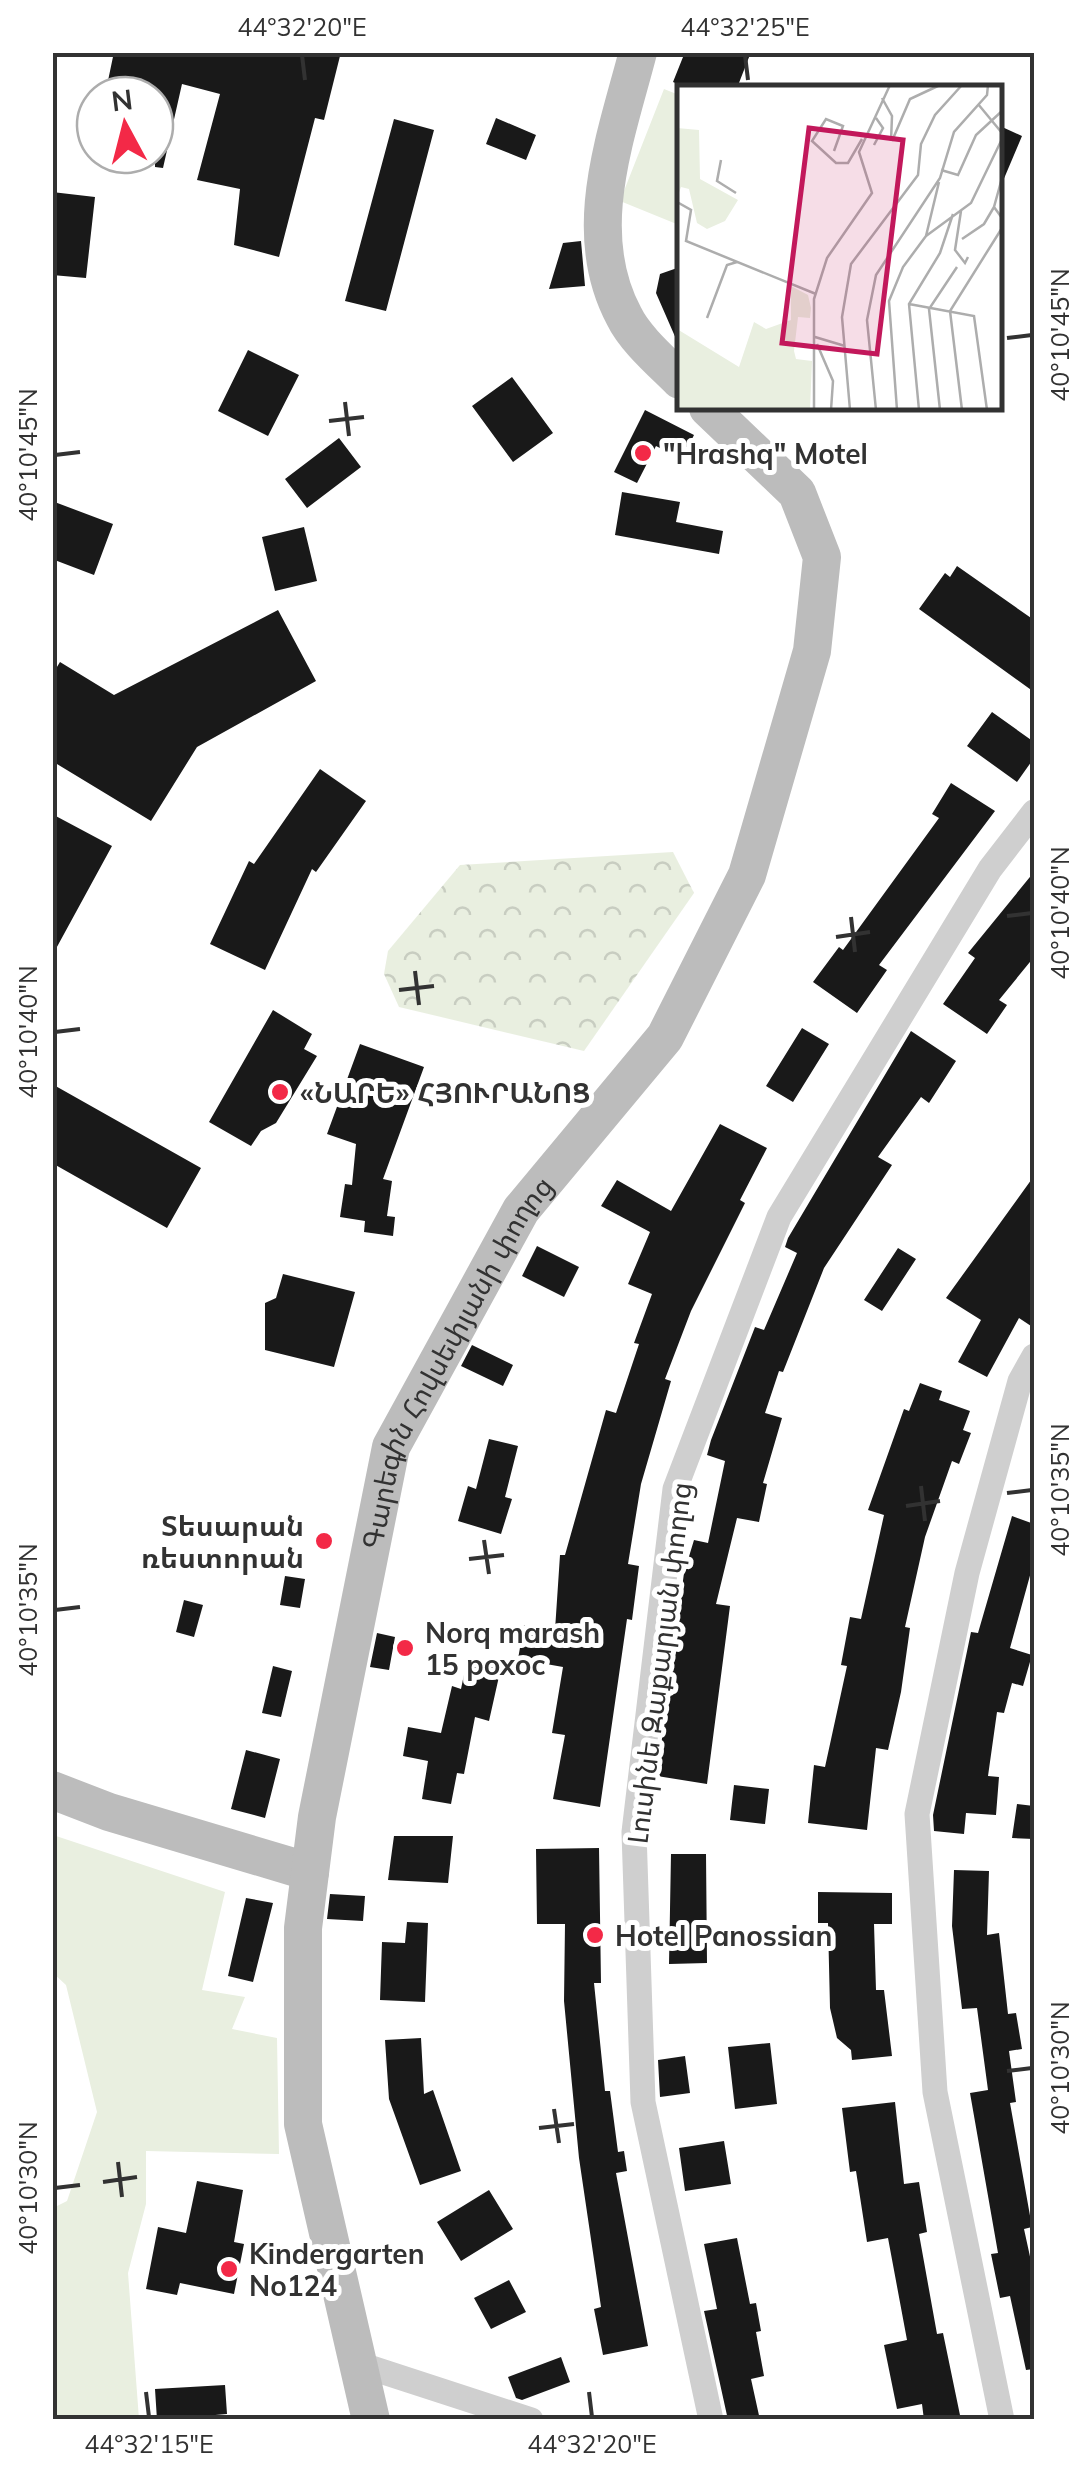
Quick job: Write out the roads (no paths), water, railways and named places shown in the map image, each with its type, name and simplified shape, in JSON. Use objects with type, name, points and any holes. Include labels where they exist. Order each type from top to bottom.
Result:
[{"type":"main road","points":[[638,52],[605,177],[602,201],[607,262],[624,319],[677,377]]},
{"type":"main road","name":"Գարեգին Հովսեփյանի փողոց","points":[[372,2417],[356,2363],[303,2124],[304,1928],[334,1721],[391,1447],[522,1210],[664,1037],[747,876],[812,651],[822,557],[797,492],[710,410]]},
{"type":"main road","points":[[52,1790],[108,1812],[310,1872]]},
{"type":"street","name":"Լուսինե Զաքարյան փողոց","points":[[711,2420],[643,2102],[634,1832],[675,1488],[779,1217],[990,869],[1034,812]]},
{"type":"street","points":[[1002,2420],[935,2092],[917,1814],[967,1573],[1020,1381],[1034,1356]]},
{"type":"street","points":[[356,2363],[531,2420]]},
{"type":"place","name":"\"Hrashq\" Motel","points":[[643,453]]},
{"type":"place","name":"«ՆԱՐԵ» ՀՅՈՒՐԱՆՈՑ","points":[[280,1092]]},
{"type":"place","name":"Տեսարան ռեստորան","points":[[324,1541]]},
{"type":"place","name":"Norq marash 15 poxoc","points":[[405,1648]]},
{"type":"place","name":"Hotel Panossian","points":[[595,1935]]},
{"type":"place","name":"Kindergarten No124","points":[[229,2269]]}]
